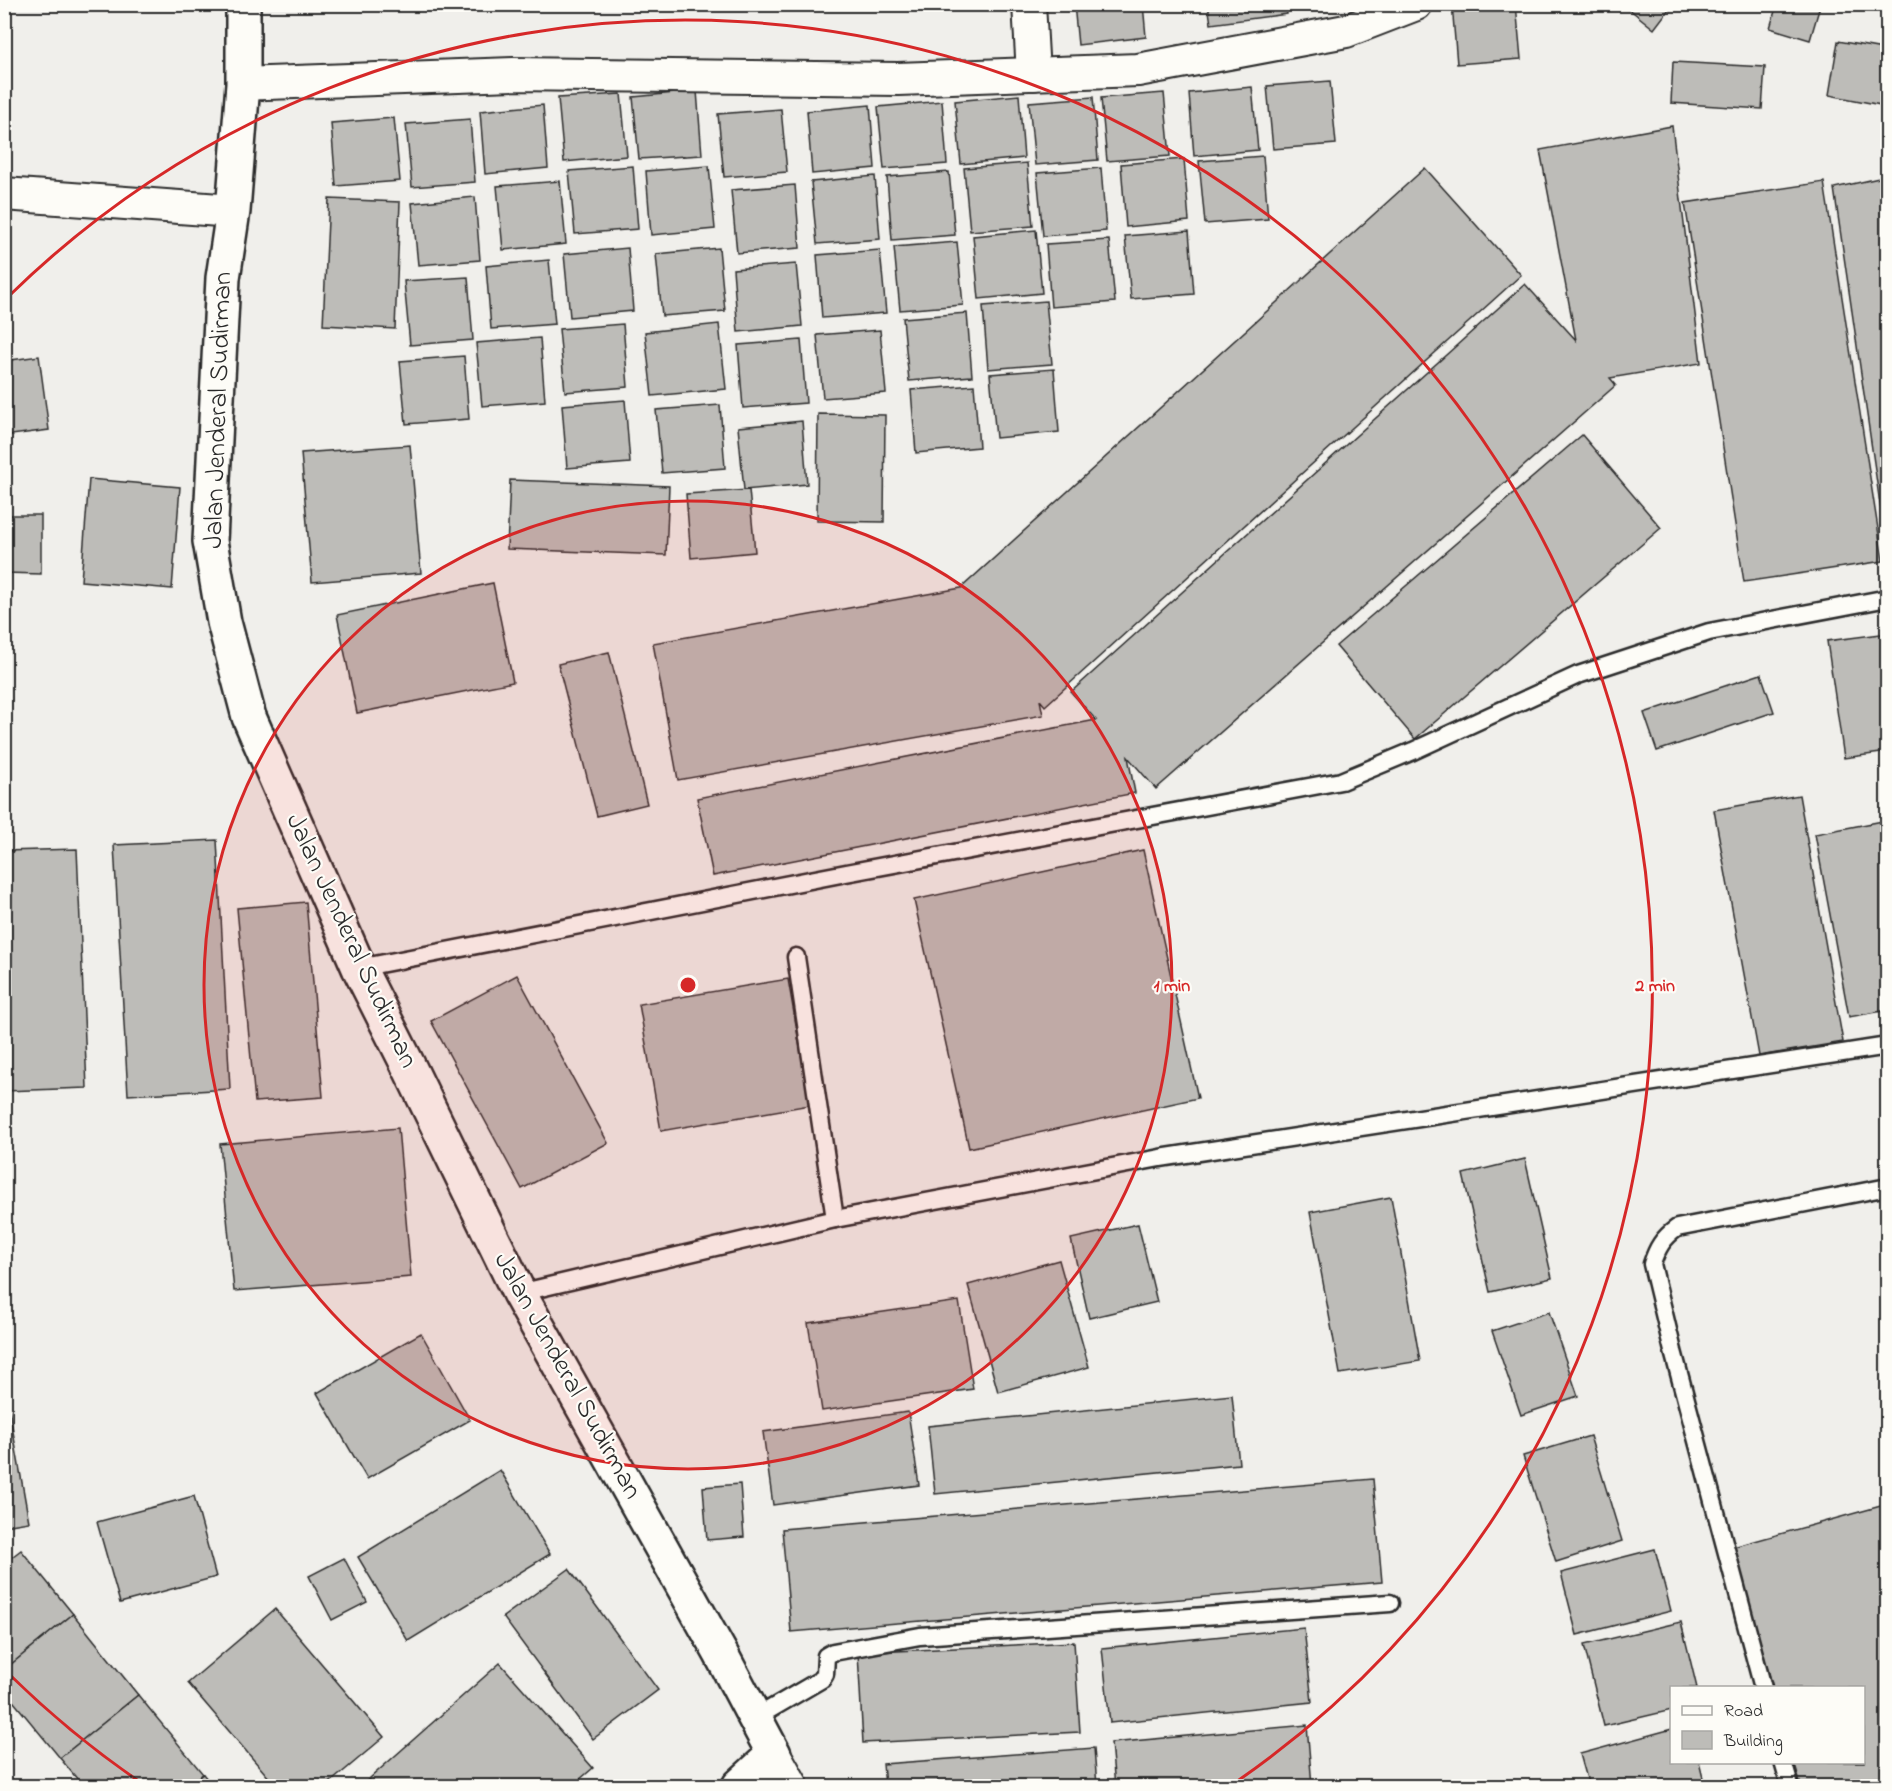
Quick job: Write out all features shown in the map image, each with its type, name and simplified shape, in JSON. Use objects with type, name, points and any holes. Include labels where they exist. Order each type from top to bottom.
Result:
[{"type":"main road","name":"Jalan Jenderal Sudirman","points":[[243,4],[243,84],[233,211],[222,278],[210,541],[224,622],[249,717],[359,968],[519,1293],[774,1754]]},
{"type":"main road","points":[[739,1786],[774,1754]]},
{"type":"street","points":[[1029,4],[1033,74]]},
{"type":"street","points":[[243,84],[513,74],[898,79],[1138,70],[1346,31],[1416,4]]},
{"type":"street","points":[[4,194],[233,211]]},
{"type":"street","points":[[774,1754],[792,1786]]},
{"type":"lane","points":[[359,968],[858,871],[1341,782],[1578,675],[1709,632],[1887,597]]},
{"type":"lane","points":[[796,957],[835,1219]]},
{"type":"lane","points":[[519,1293],[835,1219],[1160,1158],[1887,1046]]},
{"type":"lane","points":[[1762,1686],[1652,1264],[1656,1250],[1662,1241],[1677,1228],[1887,1187]]},
{"type":"lane","points":[[755,1718],[822,1679],[825,1674],[826,1656],[833,1652],[920,1636],[1389,1603]]},
{"type":"lane","points":[[1784,1764],[1790,1786]]},
{"type":"building","points":[[1074,4],[1143,4],[1146,37],[1078,45]]},
{"type":"building","points":[[1208,4],[1286,4],[1287,14],[1211,24]]},
{"type":"building","points":[[1452,4],[1516,4],[1521,59],[1457,64]]},
{"type":"building","points":[[1623,4],[1673,4],[1654,29]]},
{"type":"building","points":[[1777,4],[1820,6],[1810,40],[1770,28]]},
{"type":"building","points":[[1838,41],[1888,50],[1888,66],[1881,105],[1829,95]]},
{"type":"building","points":[[1673,62],[1765,67],[1762,109],[1671,103]]},
{"type":"building","points":[[1330,81],[1336,144],[1273,149],[1267,86]]},
{"type":"building","points":[[1252,87],[1258,150],[1194,156],[1189,93]]},
{"type":"building","points":[[697,91],[702,155],[639,159],[633,97]]},
{"type":"building","points":[[1164,93],[1170,156],[1107,161],[1101,98]]},
{"type":"building","points":[[621,94],[627,156],[564,162],[558,98]]},
{"type":"building","points":[[1019,95],[1024,158],[961,164],[955,101]]},
{"type":"building","points":[[1093,97],[1098,160],[1035,165],[1029,102]]},
{"type":"building","points":[[942,101],[947,164],[884,169],[878,107]]},
{"type":"building","points":[[543,105],[548,168],[485,174],[480,111]]},
{"type":"building","points":[[870,105],[875,168],[812,174],[807,111]]},
{"type":"building","points":[[781,109],[787,172],[724,177],[718,114]]},
{"type":"building","points":[[394,118],[400,181],[336,186],[331,123]]},
{"type":"building","points":[[470,119],[475,182],[412,187],[406,124]]},
{"type":"building","points":[[1672,126],[1701,363],[1610,378],[1616,385],[1156,789],[1128,757],[1135,793],[713,876],[697,798],[1096,720],[1071,692],[1525,284],[1576,340],[1540,150]]},
{"type":"building","points":[[1263,156],[1268,219],[1205,224],[1199,161]]},
{"type":"building","points":[[1184,159],[1189,221],[1126,227],[1121,164]]},
{"type":"building","points":[[1027,163],[1033,226],[970,231],[964,168]]},
{"type":"building","points":[[633,166],[638,229],[575,234],[569,171]]},
{"type":"building","points":[[709,166],[715,229],[651,235],[646,171]]},
{"type":"building","points":[[1101,168],[1106,231],[1043,236],[1037,173]]},
{"type":"building","points":[[1425,168],[1521,275],[1045,706],[1040,700],[1043,715],[678,780],[653,643],[961,588]]},
{"type":"building","points":[[949,172],[955,235],[892,240],[887,177]]},
{"type":"building","points":[[875,176],[880,239],[817,244],[811,182]]},
{"type":"building","points":[[1888,176],[1888,552],[1887,552],[1834,188]]},
{"type":"building","points":[[560,181],[566,244],[503,250],[497,186]]},
{"type":"building","points":[[1824,182],[1883,561],[1744,582],[1685,203]]},
{"type":"building","points":[[795,185],[800,248],[737,253],[731,190]]},
{"type":"building","points":[[475,197],[480,260],[418,265],[412,203]]},
{"type":"building","points":[[329,199],[400,202],[395,329],[323,325]]},
{"type":"building","points":[[1036,230],[1042,293],[979,299],[973,236]]},
{"type":"building","points":[[1189,231],[1194,294],[1131,299],[1125,236]]},
{"type":"building","points":[[1109,240],[1115,302],[1051,307],[1046,244]]},
{"type":"building","points":[[957,242],[963,305],[900,310],[894,247]]},
{"type":"building","points":[[628,248],[633,311],[570,317],[564,254]]},
{"type":"building","points":[[719,248],[725,311],[662,316],[656,254]]},
{"type":"building","points":[[880,250],[886,313],[822,318],[817,255]]},
{"type":"building","points":[[549,260],[555,324],[491,329],[486,266]]},
{"type":"building","points":[[796,264],[802,326],[738,332],[733,269]]},
{"type":"building","points":[[468,277],[473,340],[410,345],[404,281]]},
{"type":"building","points":[[1046,301],[1052,364],[988,369],[983,306]]},
{"type":"building","points":[[967,313],[972,376],[909,381],[903,318]]},
{"type":"building","points":[[623,324],[628,387],[565,392],[559,329]]},
{"type":"building","points":[[719,324],[726,389],[652,396],[645,332]]},
{"type":"building","points":[[880,330],[886,393],[823,398],[817,335]]},
{"type":"building","points":[[540,338],[545,401],[482,406],[476,343]]},
{"type":"building","points":[[801,340],[806,403],[743,408],[738,345]]},
{"type":"building","points":[[39,356],[49,430],[4,436],[4,361]]},
{"type":"building","points":[[464,356],[469,419],[406,424],[400,361]]},
{"type":"building","points":[[1054,369],[1059,432],[996,438],[990,374]]},
{"type":"building","points":[[974,385],[979,447],[916,453],[911,390]]},
{"type":"building","points":[[625,400],[630,463],[567,468],[562,405]]},
{"type":"building","points":[[720,405],[725,468],[662,473],[656,410]]},
{"type":"building","points":[[818,414],[885,415],[884,522],[817,521]]},
{"type":"building","points":[[802,421],[807,484],[744,490],[738,427]]},
{"type":"building","points":[[1582,435],[1661,528],[1415,739],[1336,646]]},
{"type":"building","points":[[410,445],[421,573],[312,582],[301,453]]},
{"type":"building","points":[[89,479],[180,487],[172,589],[81,581]]},
{"type":"building","points":[[510,480],[669,486],[666,555],[507,549]]},
{"type":"building","points":[[749,490],[755,552],[691,558],[686,494]]},
{"type":"building","points":[[4,515],[41,515],[41,574],[4,573]]},
{"type":"building","points":[[493,583],[513,682],[357,713],[337,615]]},
{"type":"building","points":[[1888,633],[1888,752],[1844,758],[1827,641]]},
{"type":"building","points":[[609,652],[647,804],[597,816],[558,664]]},
{"type":"building","points":[[1761,674],[1774,712],[1657,751],[1644,713]]},
{"type":"building","points":[[1799,795],[1843,1042],[1759,1056],[1714,810]]},
{"type":"building","points":[[1888,820],[1888,1010],[1849,1017],[1815,834]]},
{"type":"building","points":[[217,840],[230,1089],[128,1095],[114,845]]},
{"type":"building","points":[[77,849],[87,1088],[4,1091],[4,851]]},
{"type":"building","points":[[1143,850],[1198,1098],[969,1148],[914,900]]},
{"type":"building","points":[[306,902],[323,1097],[255,1102],[237,908]]},
{"type":"building","points":[[517,975],[608,1143],[522,1189],[431,1021]]},
{"type":"building","points":[[788,979],[810,1105],[661,1131],[639,1004]]},
{"type":"building","points":[[398,1128],[411,1277],[234,1291],[220,1144]]},
{"type":"building","points":[[1525,1159],[1552,1278],[1490,1292],[1463,1174]]},
{"type":"building","points":[[1391,1197],[1420,1361],[1340,1374],[1310,1212]]},
{"type":"building","points":[[1138,1224],[1157,1302],[1089,1318],[1071,1239]]},
{"type":"building","points":[[1059,1260],[1089,1367],[998,1392],[968,1285]]},
{"type":"building","points":[[959,1301],[973,1389],[822,1411],[808,1323]]},
{"type":"building","points":[[1549,1312],[1578,1396],[1521,1415],[1492,1331]]},
{"type":"building","points":[[421,1333],[470,1420],[367,1479],[317,1393]]},
{"type":"building","points":[[1232,1395],[1239,1464],[935,1494],[928,1426]]},
{"type":"building","points":[[9,1409],[29,1522],[4,1526],[4,1410]]},
{"type":"building","points":[[908,1412],[919,1485],[773,1505],[763,1432]]},
{"type":"building","points":[[1590,1436],[1622,1541],[1556,1562],[1523,1456]]},
{"type":"building","points":[[500,1470],[550,1554],[408,1641],[358,1557]]},
{"type":"building","points":[[1373,1479],[1382,1582],[791,1632],[782,1529]]},
{"type":"building","points":[[740,1484],[744,1537],[707,1540],[703,1487]]},
{"type":"building","points":[[194,1496],[216,1577],[120,1603],[97,1522]]},
{"type":"building","points":[[1888,1504],[1888,1782],[1873,1786],[1801,1786],[1795,1764],[1865,1764],[1865,1686],[1772,1686],[1733,1547]]},
{"type":"building","points":[[1655,1549],[1671,1611],[1577,1635],[1561,1573]]},
{"type":"building","points":[[21,1550],[73,1614],[4,1670],[4,1563]]},
{"type":"building","points":[[344,1558],[367,1602],[332,1620],[309,1576]]},
{"type":"building","points":[[569,1569],[658,1690],[593,1739],[503,1617]]},
{"type":"building","points":[[275,1609],[384,1737],[326,1786],[276,1786],[188,1683]]},
{"type":"building","points":[[73,1614],[138,1695],[60,1758],[4,1690],[4,1670]]},
{"type":"building","points":[[1681,1622],[1697,1686],[1670,1686],[1670,1710],[1604,1726],[1584,1645]]},
{"type":"building","points":[[1304,1628],[1312,1702],[1110,1723],[1102,1648]]},
{"type":"building","points":[[1074,1642],[1080,1732],[863,1743],[858,1653]]},
{"type":"building","points":[[500,1663],[593,1768],[572,1786],[361,1786]]},
{"type":"building","points":[[138,1695],[203,1774],[187,1786],[83,1786],[60,1758]]},
{"type":"building","points":[[1307,1725],[1312,1786],[1115,1786],[1111,1743]]},
{"type":"building","points":[[1670,1730],[1670,1764],[1700,1764],[1705,1786],[1589,1786],[1580,1754]]},
{"type":"building","points":[[1094,1748],[1097,1786],[885,1786],[883,1764]]},
{"type":"building","points":[[203,1774],[213,1786],[187,1786]]}]
